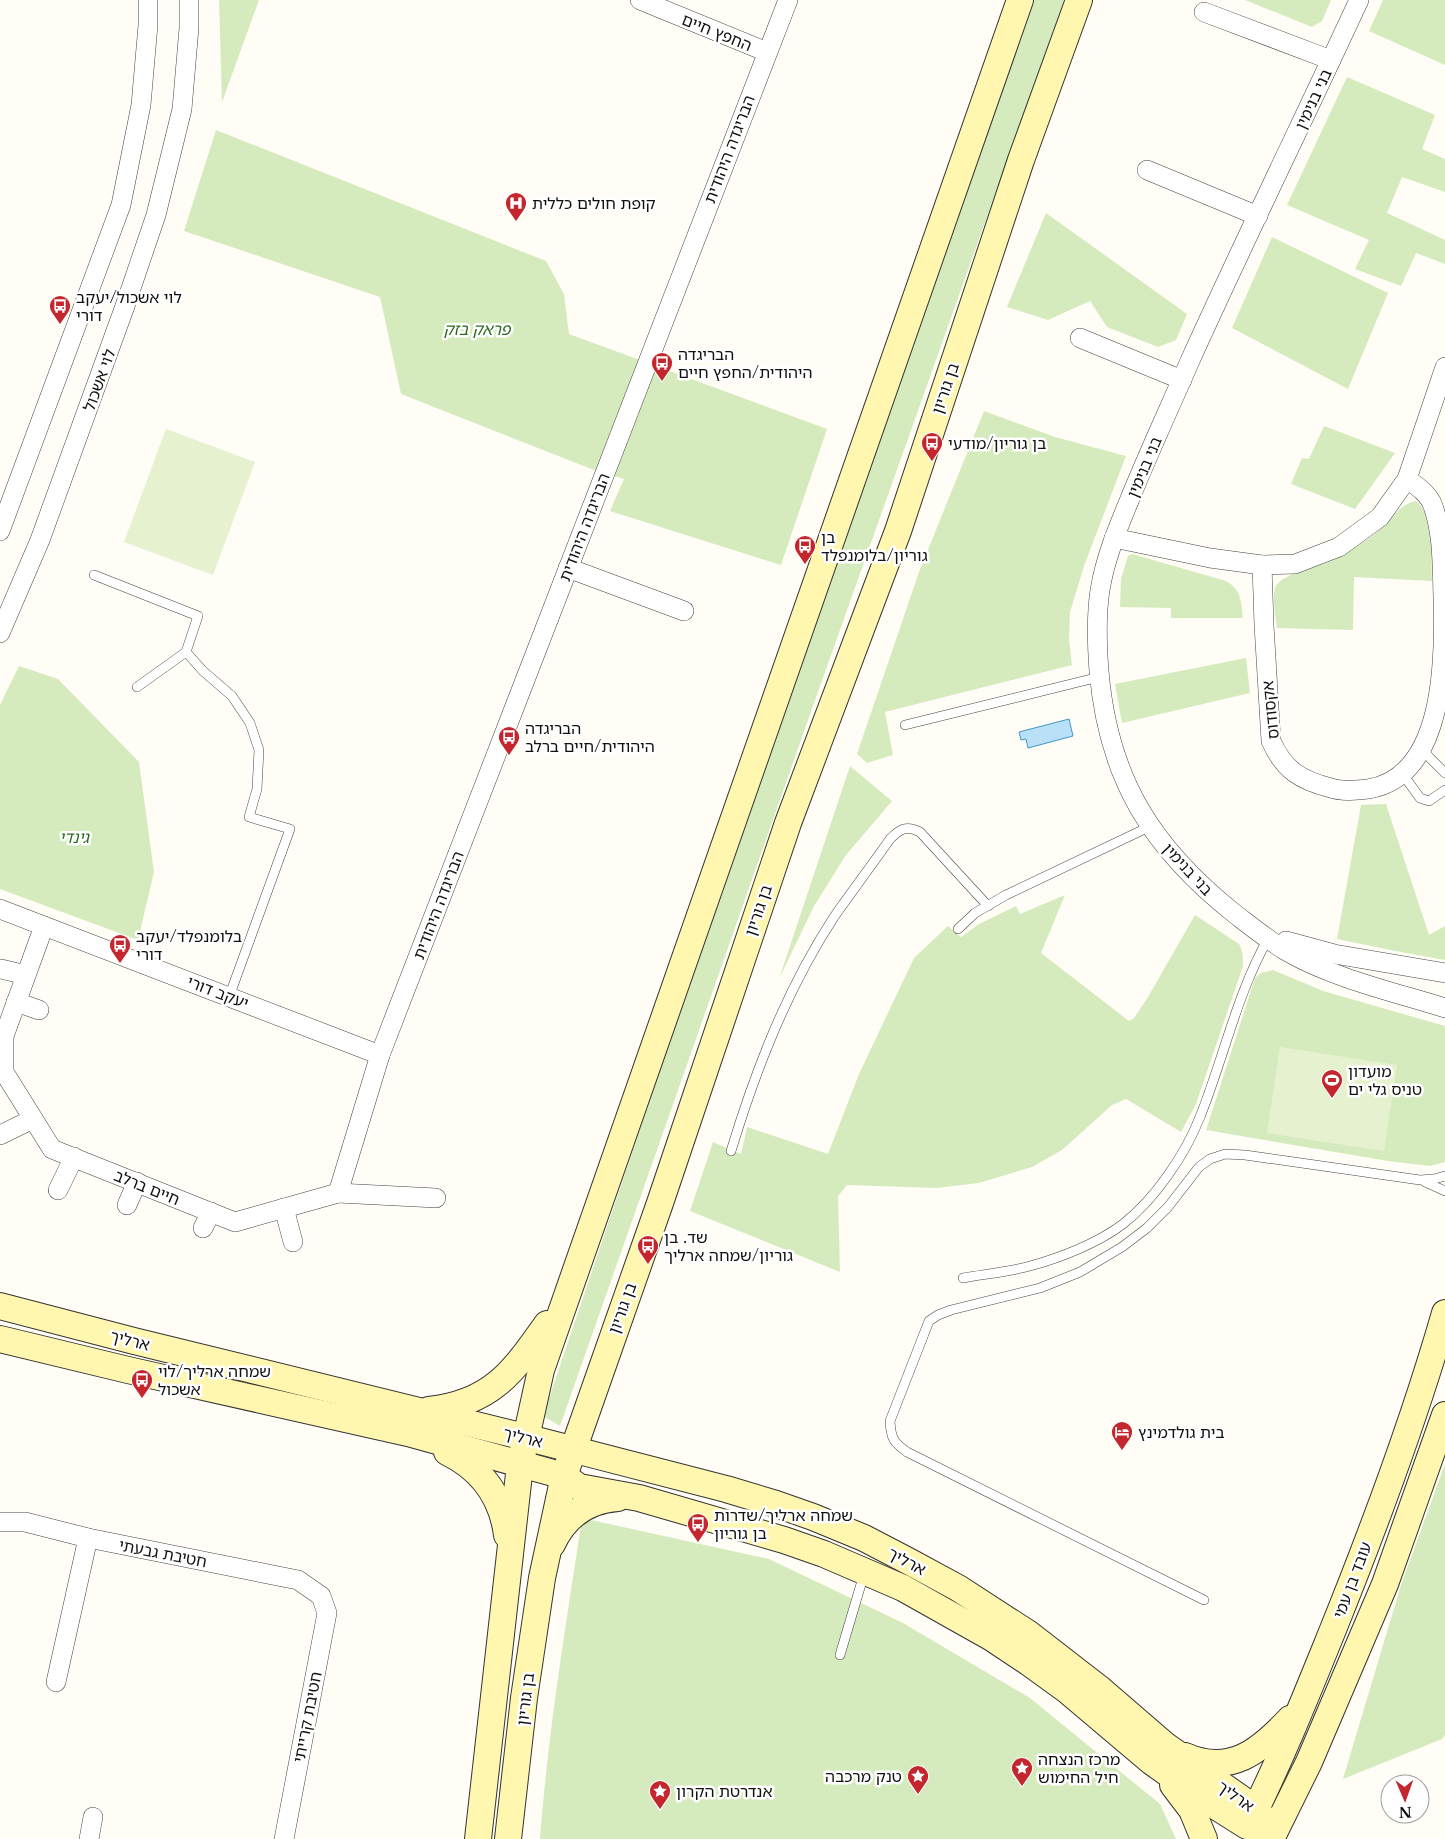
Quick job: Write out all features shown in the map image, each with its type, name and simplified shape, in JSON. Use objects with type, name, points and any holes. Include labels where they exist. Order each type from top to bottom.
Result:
[{"type":"main road","name":"בן גוריון","points":[[478,1839],[520,1465],[541,1370],[1020,0]]},
{"type":"main road","name":"בן גוריון","points":[[508,1839],[524,1698],[546,1558],[564,1476],[660,1203],[788,823],[898,531],[1021,160],[1079,0]]},
{"type":"main road","points":[[411,1422],[444,1408],[463,1403],[503,1381],[525,1355],[564,1301]]},
{"type":"main road","name":"ארליך","points":[[0,1306],[144,1344],[411,1422],[520,1465],[564,1476],[579,1487],[634,1497],[760,1532],[824,1554],[865,1571],[903,1588],[949,1613],[1028,1662],[1161,1756],[1248,1825],[1273,1835]]},
{"type":"main road","name":"עובד בן עמי","points":[[1248,1825],[1302,1706],[1376,1518],[1412,1418],[1445,1313]]},
{"type":"main road","name":"ארליך","points":[[0,1339],[128,1370],[411,1422],[525,1437],[776,1504],[864,1538],[958,1588],[1029,1634],[1100,1689],[1161,1756]]},
{"type":"main road","points":[[593,1390],[592,1409],[598,1436],[617,1453],[646,1469]]},
{"type":"main road","name":"עובד בן עמי","points":[[1273,1835],[1309,1762],[1385,1584],[1445,1415]]},
{"type":"main road","points":[[411,1422],[474,1469],[486,1481],[502,1513],[510,1559]]},
{"type":"main road","points":[[546,1558],[555,1539],[570,1518],[583,1507],[595,1501],[609,1498],[634,1497]]},
{"type":"main road","points":[[1161,1756],[1210,1762],[1226,1762],[1244,1758],[1267,1743],[1302,1706]]},
{"type":"main road","points":[[1161,1756],[1180,1793],[1192,1810],[1204,1839]]},
{"type":"street","points":[[0,531],[121,205],[141,105],[148,24],[148,0]]},
{"type":"street","name":"לוי אשכול","points":[[0,634],[40,540],[126,306],[156,215],[182,109],[189,28],[189,0]]},
{"type":"street","name":"החפץ חיים","points":[[640,0],[767,52]]},
{"type":"street","name":"הבריגדה היהודית","points":[[380,1055],[788,0]]},
{"type":"street","name":"בני בנימין","points":[[1359,0],[1182,380],[1114,538],[1100,590],[1098,625],[1099,677],[1105,724],[1117,764],[1130,793],[1150,826],[1197,882],[1246,923],[1294,955],[1338,974],[1445,1008]]},
{"type":"street","points":[[1204,12],[1331,60]]},
{"type":"street","points":[[1147,170],[1258,216]]},
{"type":"street","points":[[1080,338],[1182,380]]},
{"type":"street","points":[[1114,538],[1210,558],[1262,564],[1295,564],[1339,547],[1380,517],[1407,479],[1445,367]]},
{"type":"street","name":"אקסודוס","points":[[1262,564],[1271,741],[1278,757],[1293,773],[1308,781],[1333,789],[1353,791],[1380,787],[1404,776],[1424,752],[1440,706],[1444,626],[1440,534],[1433,504],[1421,489],[1407,479]]},
{"type":"street","points":[[568,568],[684,611]]},
{"type":"street","name":"יעקב דורי","points":[[0,909],[380,1055]]},
{"type":"street","name":"חיים ברלב","points":[[44,926],[2,1036],[2,1072],[52,1149],[137,1182],[207,1220],[235,1222],[338,1193],[436,1198]]},
{"type":"street","name":"בני בנימין","points":[[1269,937],[1310,949],[1445,974]]},
{"type":"street","points":[[2,969],[26,975]]},
{"type":"street","points":[[16,1002],[38,1010]]},
{"type":"street","points":[[338,1193],[380,1055]]},
{"type":"street","points":[[0,1134],[34,1119]]},
{"type":"street","points":[[58,1190],[74,1157]]},
{"type":"street","points":[[127,1205],[137,1182]]},
{"type":"street","points":[[284,1208],[293,1242]]},
{"type":"street","name":"חטיבת גבעתי","points":[[0,1522],[25,1522],[88,1538],[298,1580],[321,1596]]},
{"type":"street","points":[[56,1682],[88,1538]]},
{"type":"street","points":[[864,1538],[865,1571]]},
{"type":"street","name":"חטיבת קרייתי","points":[[284,1839],[327,1613],[321,1596]]},
{"type":"street","points":[[90,1839],[94,1816]]},
{"type":"lane","points":[[94,575],[198,616],[186,652],[137,687]]},
{"type":"lane","points":[[186,652],[203,671],[232,696],[250,723],[259,750],[257,789],[249,817],[290,829],[229,997]]},
{"type":"lane","points":[[905,725],[1099,677]]},
{"type":"lane","points":[[1424,752],[1445,774]]},
{"type":"lane","points":[[1404,776],[1420,798],[1429,801],[1445,790]]},
{"type":"lane","points":[[958,929],[988,906],[1036,880],[1150,826]]},
{"type":"lane","points":[[731,1151],[762,1059],[809,959],[834,917],[890,839],[898,831],[905,828],[913,828],[920,832],[988,906]]},
{"type":"lane","points":[[963,1278],[1030,1266],[1084,1246],[1123,1224],[1152,1196],[1182,1156],[1200,1118],[1254,966],[1269,937]]},
{"type":"lane","points":[[1204,1600],[907,1452],[896,1444],[891,1434],[890,1421],[929,1321],[951,1310],[1040,1288],[1080,1272],[1122,1247],[1147,1228],[1168,1207],[1199,1167],[1210,1159],[1225,1154],[1245,1155],[1420,1180],[1445,1176]]},
{"type":"lane","points":[[1420,1180],[1445,1191]]},
{"type":"lane","points":[[840,1656],[865,1571]]},
{"type":"green space","points":[[219,0],[259,0],[222,102]]},
{"type":"green space","points":[[1034,0],[1064,0],[560,1426],[543,1416],[785,700]]},
{"type":"green space","points":[[1245,0],[1331,0],[1322,21],[1312,27]]},
{"type":"green space","points":[[1383,0],[1445,0],[1445,65],[1369,31]]},
{"type":"green space","points":[[1347,77],[1435,115],[1422,149],[1445,159],[1445,192],[1402,177],[1387,213],[1445,240],[1445,264],[1416,253],[1401,286],[1355,269],[1369,240],[1287,205]]},
{"type":"green space","name":"פראק בזק","points":[[216,130],[546,261],[564,294],[569,334],[827,429],[781,565],[610,511],[624,479],[594,470],[401,394],[380,297],[184,231]]},
{"type":"green space","points":[[1046,213],[1187,314],[1176,340],[1158,347],[1107,327],[1090,301],[1048,320],[1007,307]]},
{"type":"green space","points":[[1272,237],[1388,293],[1348,389],[1232,328]]},
{"type":"green space","points":[[984,411],[1055,437],[1126,456],[1084,566],[1070,612],[1069,640],[1072,665],[885,712],[893,755],[867,763],[857,754],[919,572]]},
{"type":"green space","points":[[1324,426],[1395,453],[1355,509],[1291,484],[1302,458],[1309,459]]},
{"type":"green space","points":[[166,429],[255,462],[213,575],[124,542]]},
{"type":"green space","points":[[1415,501],[1421,506],[1429,525],[1432,581],[1354,577],[1353,630],[1277,628],[1274,595],[1276,586],[1280,581],[1286,577],[1329,562],[1351,550],[1382,528],[1404,506]]},
{"type":"green space","points":[[1132,554],[1226,581],[1238,592],[1243,618],[1171,618],[1171,608],[1120,607],[1121,579],[1128,556]]},
{"type":"green space","points":[[1246,658],[1250,693],[1122,723],[1115,684]]},
{"type":"green space","name":"גינדי","points":[[19,666],[58,679],[139,762],[154,872],[138,940],[0,889],[0,705]]},
{"type":"green space","points":[[850,766],[892,801],[846,855],[814,906],[779,979]]},
{"type":"green space","points":[[1386,804],[1429,935],[1445,926],[1445,960],[1337,939],[1361,805]]},
{"type":"green space","points":[[1065,895],[1041,953],[1129,1021],[1134,1018],[1148,997],[1195,915],[1239,944],[1243,966],[1196,1104],[1181,1132],[1126,1099],[1112,1105],[1062,1150],[1032,1167],[979,1183],[936,1188],[847,1185],[838,1196],[840,1272],[690,1211],[713,1142],[741,1154],[747,1127],[828,1154],[859,1074],[914,958],[948,926],[961,937],[979,924],[1016,906],[1020,914]]},
{"type":"green space","points":[[1273,970],[1323,991],[1445,1026],[1445,1162],[1430,1166],[1388,1161],[1206,1130],[1255,978],[1261,973]]},
{"type":"green space","name":"מועדון טניס גלי ים","points":[[1280,1047],[1397,1065],[1384,1151],[1267,1133]]},
{"type":"green space","points":[[1445,1464],[1445,1735],[1442,1739],[1343,1779],[1401,1585]]},
{"type":"green space","points":[[582,1518],[769,1559],[903,1623],[1030,1698],[1160,1804],[1176,1839],[540,1839],[553,1718]]},
{"type":"water","points":[[1069,719],[1073,736],[1028,748],[1026,739],[1021,740],[1019,732]]},
{"type":"place","name":"קופת חולים כללית","points":[[516,222]]},
{"type":"place","name":"לוי אשכול/יעקב דורי","points":[[60,325]]},
{"type":"place","name":"הבריגדה היהודית/החפץ חיים","points":[[662,382]]},
{"type":"place","name":"בן גוריון/מודעי","points":[[932,462]]},
{"type":"place","name":"בן גוריון/בלומנפלד","points":[[805,565]]},
{"type":"place","name":"הבריגדה היהודית/חיים ברלב","points":[[509,756]]},
{"type":"place","name":"בלומנפלד/יעקב דורי","points":[[120,964]]},
{"type":"place","name":"מועדון טניס גלי ים","points":[[1332,1099]]},
{"type":"place","name":"שד. בן גוריון/שמחה ארליך","points":[[648,1265]]},
{"type":"place","name":"שמחה ארליך/לוי אשכול","points":[[142,1399]]},
{"type":"place","name":"בית גולדמינץ","points":[[1122,1451]]},
{"type":"place","name":"שמחה ארליך/שדרות בן גוריון","points":[[698,1543]]},
{"type":"place","name":"מרכז הנצחה חיל החימוש","points":[[1022,1787]]},
{"type":"place","name":"טנק מרכבה","points":[[918,1795]]},
{"type":"place","name":"אנדרטת הקרון","points":[[660,1810]]}]
